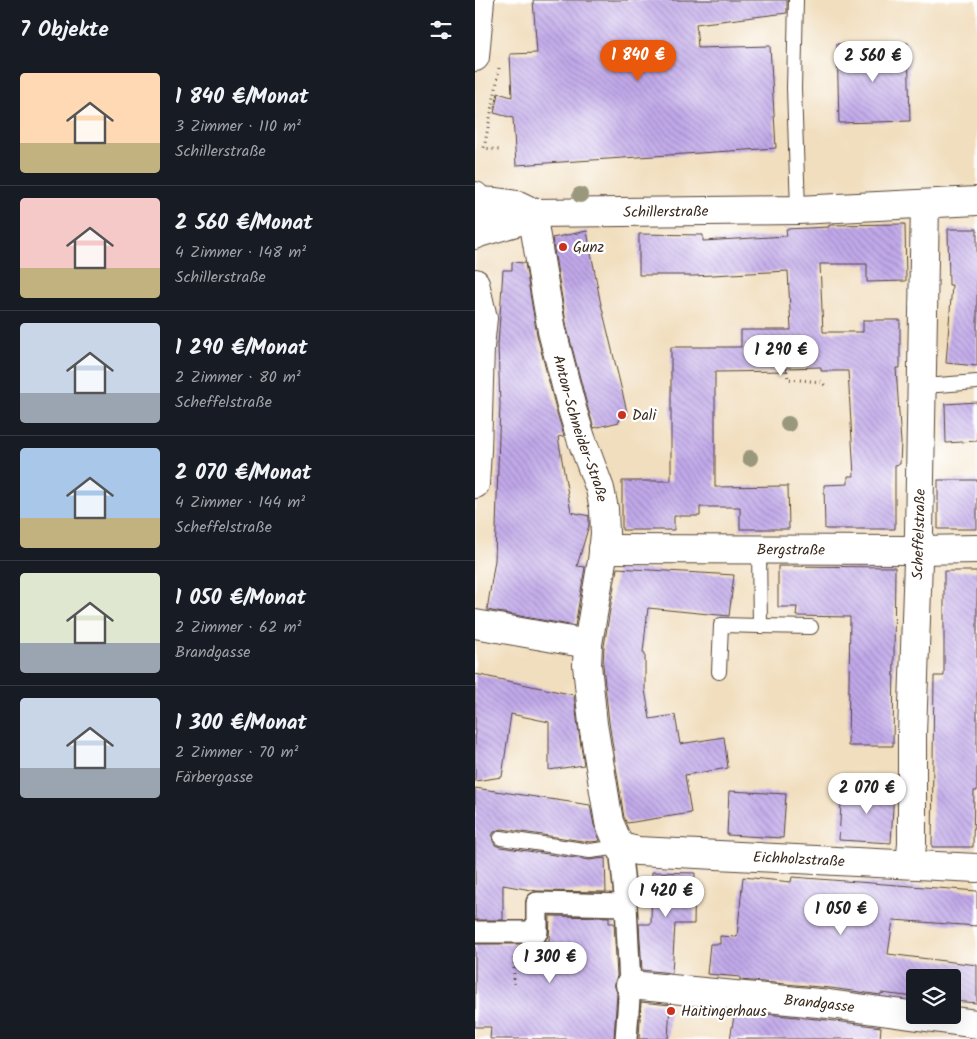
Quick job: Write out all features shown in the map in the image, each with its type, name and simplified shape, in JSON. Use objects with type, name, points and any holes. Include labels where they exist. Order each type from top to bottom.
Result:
[{"type":"street","points":[[480,0],[488,58]]},
{"type":"street","points":[[475,234],[480,212],[476,198]]},
{"type":"street","name":"Schillerstraße","points":[[476,198],[518,206],[534,213],[798,210],[977,202]]},
{"type":"street","name":"Scheffelstraße","points":[[910,864],[912,844],[912,734],[919,532],[925,204]]},
{"type":"street","name":"Schillerstraße","points":[[475,234],[519,221],[534,213]]},
{"type":"street","name":"Anton-Schneider-Straße","points":[[534,213],[535,231],[552,331],[572,409],[600,489],[604,509],[605,534],[588,644],[587,665],[593,724],[609,822],[620,847],[626,905],[630,985],[626,1039]]},
{"type":"street","points":[[475,283],[483,318],[477,341],[475,484]]},
{"type":"street","name":"Bergstraße","points":[[603,549],[917,550],[977,548]]},
{"type":"street","points":[[475,624],[588,644]]},
{"type":"street","name":"Eichholzstraße","points":[[620,847],[639,851],[977,868]]},
{"type":"street","points":[[475,932],[537,932],[537,903],[626,905]]},
{"type":"street","name":"Brandgasse","points":[[630,985],[829,1004],[977,1024]]},
{"type":"lane","points":[[796,0],[794,88],[798,210]]},
{"type":"lane","points":[[922,385],[977,382]]},
{"type":"lane","points":[[759,549],[760,626]]},
{"type":"lane","points":[[719,672],[721,625],[811,627]]},
{"type":"lane","points":[[501,838],[590,851],[620,847]]},
{"type":"path","points":[[488,58],[496,88],[484,148],[499,150]]},
{"type":"path","points":[[787,371],[788,379],[822,382],[827,388]]},
{"type":"path","points":[[513,933],[514,987]]},
{"type":"building","points":[[533,0],[787,0],[787,13],[696,24],[698,48],[770,46],[776,148],[516,165],[513,118],[494,113],[498,93],[512,97],[510,54],[537,53]]},
{"type":"building","points":[[908,43],[910,121],[839,123],[837,44]]},
{"type":"building","points":[[905,224],[906,281],[867,282],[867,264],[820,264],[823,332],[863,332],[863,320],[900,320],[900,368],[896,368],[901,443],[900,464],[895,465],[895,529],[825,529],[824,485],[848,484],[848,476],[854,476],[848,371],[821,371],[821,367],[786,368],[787,371],[715,372],[715,487],[788,486],[789,529],[740,529],[740,507],[700,507],[700,516],[674,516],[674,530],[622,530],[622,481],[671,481],[671,347],[741,347],[741,330],[791,330],[788,271],[694,276],[639,275],[639,234],[703,235],[703,241],[787,236],[786,229],[829,227],[829,225]]},
{"type":"building","points":[[948,229],[977,229],[977,366],[946,363],[952,285],[949,285]]},
{"type":"building","points":[[587,231],[600,300],[628,416],[621,415],[619,422],[594,428],[567,328],[552,238]]},
{"type":"building","points":[[512,262],[525,263],[537,335],[564,436],[558,437],[571,512],[589,516],[589,525],[577,566],[585,567],[575,626],[487,610],[495,560],[500,404],[498,345],[503,270],[512,270]]},
{"type":"building","points":[[977,402],[977,441],[946,443],[945,404]]},
{"type":"building","points":[[938,480],[977,480],[977,529],[938,529]]},
{"type":"building","points":[[778,566],[895,567],[893,746],[848,746],[850,617],[796,616],[797,607],[778,607]]},
{"type":"building","points":[[617,568],[734,575],[729,616],[648,608],[643,652],[645,653],[645,690],[650,719],[675,715],[680,744],[724,737],[728,768],[685,775],[691,813],[627,823],[624,818],[609,722],[603,665],[604,646]]},
{"type":"building","points":[[944,571],[977,571],[977,791],[974,791],[973,847],[932,847],[934,676],[944,676]]},
{"type":"building","points":[[475,674],[574,695],[584,765],[549,770],[549,722],[511,714],[502,777],[475,781]]},
{"type":"building","points":[[842,786],[894,789],[891,843],[839,840]]},
{"type":"building","points":[[475,788],[590,805],[600,841],[590,842],[502,829],[494,832],[492,836],[495,845],[500,847],[589,860],[605,858],[606,892],[537,891],[503,885],[503,920],[475,920]]},
{"type":"building","points":[[729,791],[786,794],[783,838],[727,835]]},
{"type":"building","points":[[652,872],[695,873],[694,924],[675,924],[672,973],[642,970],[639,924],[651,924]]},
{"type":"building","points":[[743,877],[791,882],[792,877],[977,891],[977,926],[893,920],[888,954],[977,965],[977,1003],[961,1002],[961,969],[906,969],[906,996],[740,980],[740,977],[707,974],[710,944],[720,944],[720,936],[737,937]]},
{"type":"building","points":[[550,916],[609,917],[609,923],[614,923],[617,976],[614,984],[617,993],[614,1039],[490,1039],[491,1027],[475,1027],[475,944],[537,944],[549,941]]},
{"type":"building","points":[[641,1002],[670,1005],[668,1039],[639,1039]]},
{"type":"building","points":[[735,1011],[881,1027],[880,1039],[730,1039]]},
{"type":"place","name":"Gunz","points":[[563,247]]},
{"type":"place","name":"Dali","points":[[622,415]]},
{"type":"place","name":"Haitingerhaus","points":[[671,1011]]}]
